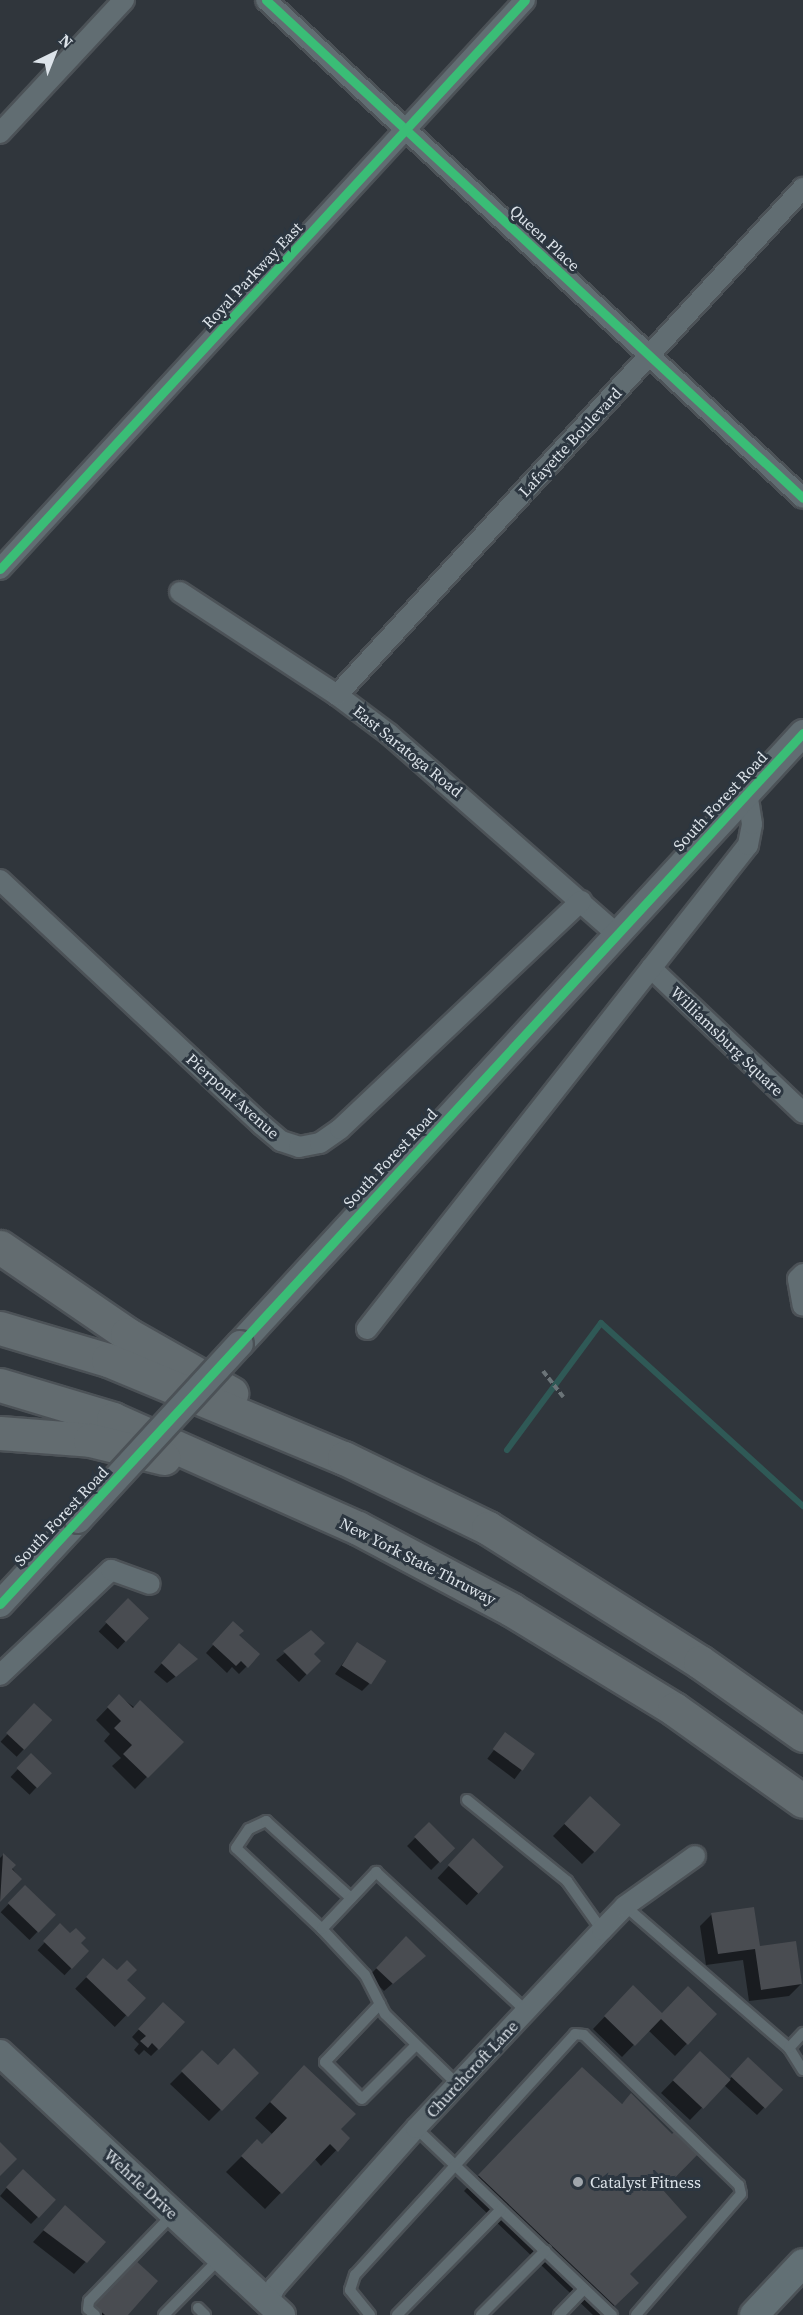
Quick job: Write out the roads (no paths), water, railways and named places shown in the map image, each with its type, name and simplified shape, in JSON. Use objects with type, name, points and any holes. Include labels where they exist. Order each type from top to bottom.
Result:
[{"type":"highway","points":[[0,1246],[127,1334],[344,1458]]},
{"type":"highway","points":[[0,1328],[108,1360],[344,1458],[488,1528],[682,1650],[803,1735]]},
{"type":"highway","name":"New York State Thruway","points":[[0,1385],[112,1419],[358,1528],[512,1610],[674,1709],[803,1801]]},
{"type":"highway","points":[[0,1433],[90,1440],[241,1478]]},
{"type":"main road","points":[[754,2315],[803,2263]]},
{"type":"street","points":[[0,133],[124,0]]},
{"type":"street","name":"Queen Place","points":[[266,0],[803,498]]},
{"type":"street","name":"Royal Parkway East","points":[[0,569],[525,0]]},
{"type":"street","name":"Lafayette Boulevard","points":[[338,695],[803,188]]},
{"type":"street","name":"East Saratoga Road","points":[[180,592],[338,695],[489,818],[617,934]]},
{"type":"street","name":"South Forest Road","points":[[0,1604],[803,733]]},
{"type":"street","name":"South Forest Road","points":[[367,1329],[748,845],[752,824],[747,793]]},
{"type":"street","name":"Pierpont Avenue","points":[[0,880],[262,1125],[281,1141],[299,1148],[320,1143],[340,1129],[581,901]]},
{"type":"street","name":"Williamsburg Square","points":[[651,968],[803,1113]]},
{"type":"street","points":[[803,1274],[798,1279],[803,1306]]},
{"type":"street","points":[[0,1675],[111,1570],[150,1584]]},
{"type":"street","name":"Churchcroft Lane","points":[[270,2310],[275,2287],[457,2084],[625,1906],[695,1856]]},
{"type":"street","name":"Wehrle Drive","points":[[0,2052],[220,2258],[270,2310]]},
{"type":"lane","points":[[467,1800],[567,1881],[602,1930]]},
{"type":"lane","points":[[351,1898],[266,1821],[249,1829],[236,1848],[322,1929],[365,1974],[380,2004],[416,2045],[457,2084]]},
{"type":"lane","points":[[322,1929],[376,1872],[526,2011]]},
{"type":"lane","points":[[625,1906],[789,2048],[803,2070]]},
{"type":"lane","points":[[380,2004],[325,2062],[362,2099],[416,2045]]},
{"type":"lane","points":[[789,2048],[803,2033]]},
{"type":"lane","points":[[370,2315],[350,2290],[355,2275],[575,2034],[584,2035],[739,2185],[741,2194],[636,2315]]},
{"type":"lane","points":[[416,2128],[612,2315]]},
{"type":"lane","points":[[397,2315],[501,2209]]},
{"type":"lane","points":[[95,2315],[88,2309],[89,2301],[173,2214]]},
{"type":"lane","points":[[481,2315],[545,2251]]},
{"type":"lane","points":[[164,2315],[220,2258]]},
{"type":"lane","points":[[559,2315],[584,2289]]},
{"type":"waterway","points":[[507,1450],[601,1323],[803,1506]]},
{"type":"place","name":"Catalyst Fitness","points":[[578,2182]]}]
